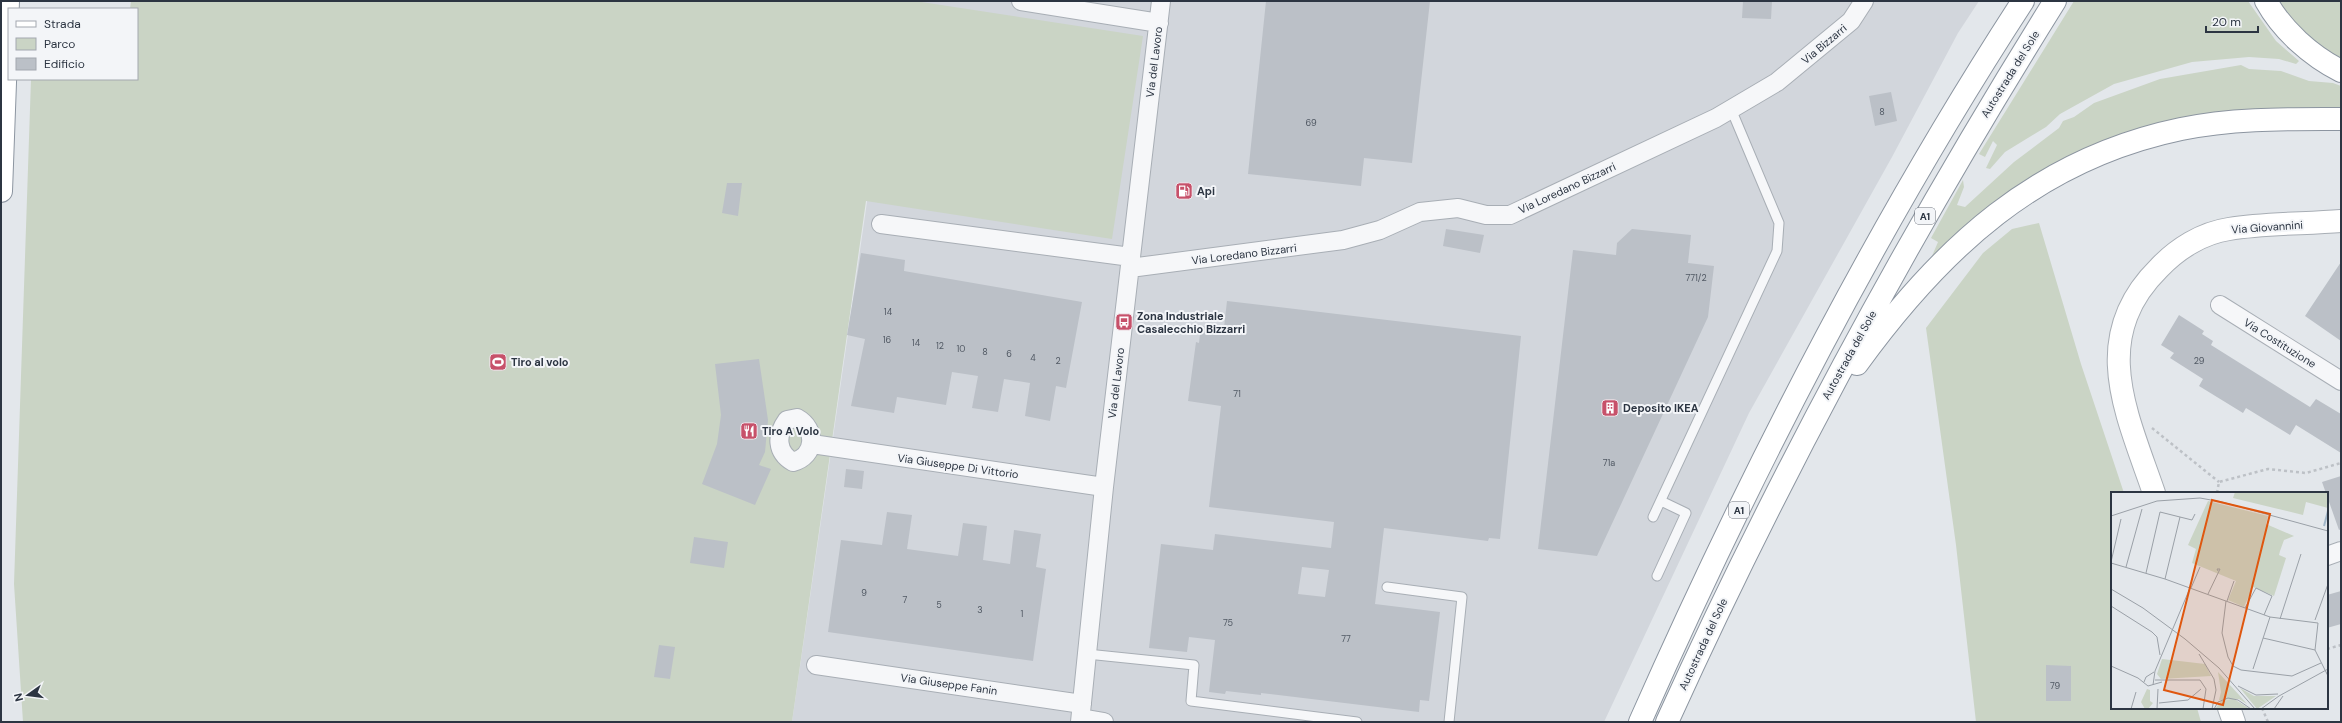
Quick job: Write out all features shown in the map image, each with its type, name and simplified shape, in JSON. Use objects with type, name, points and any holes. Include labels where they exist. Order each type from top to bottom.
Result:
[{"type":"main road","points":[[1,191],[8,1]]},
{"type":"main road","points":[[2007,25],[2018,1]]},
{"type":"main road","name":"A1","points":[[1640,722],[1685,620],[1763,462],[1846,302],[1930,152],[2023,1]]},
{"type":"main road","name":"Autostrada del Sole","points":[[1667,722],[1722,602],[1805,437],[1951,171],[2055,1]]},
{"type":"main road","points":[[2266,1],[2287,30],[2326,63],[2341,71]]},
{"type":"main road","points":[[1805,437],[1873,342],[1944,258],[1998,212],[2030,191],[2093,157],[2131,142],[2170,131],[2217,124],[2341,119]]},
{"type":"main road","name":"Via Giovannini","points":[[2154,492],[2125,410],[2117,367],[2121,330],[2134,298],[2151,275],[2174,253],[2201,238],[2228,229],[2341,221]]},
{"type":"main road","points":[[2229,709],[2234,722]]},
{"type":"street","points":[[1020,1],[1159,23]]},
{"type":"street","name":"Via del Lavoro","points":[[1081,715],[1104,487],[1161,1]]},
{"type":"street","name":"Via Bizzarri","points":[[1777,82],[1851,21],[1864,1]]},
{"type":"street","name":"Via Loredano Bizzarri","points":[[881,224],[1130,263],[1343,240],[1380,230],[1420,212],[1458,208],[1486,215],[1510,215],[1731,109],[1777,82]]},
{"type":"street","name":"Via Costituzione","points":[[2220,305],[2341,381]]},
{"type":"street","name":"Via Giuseppe Di Vittorio","points":[[812,444],[1104,487]]},
{"type":"street","points":[[2328,556],[2341,551]]},
{"type":"street","name":"Via Giuseppe Fanin","points":[[816,665],[1081,715]]},
{"type":"street","points":[[1081,715],[1104,722]]},
{"type":"lane","points":[[1653,517],[1774,258],[1780,237],[1779,223],[1775,211],[1731,109]]},
{"type":"lane","points":[[1657,576],[1686,513],[1660,501]]},
{"type":"lane","points":[[1387,587],[1462,597],[1449,722]]},
{"type":"lane","points":[[1087,654],[1194,665],[1191,701],[1357,722]]},
{"type":"path","points":[[2147,424],[2219,482]]},
{"type":"path","points":[[2219,482],[2268,469],[2306,472],[2341,463]]},
{"type":"path","points":[[2217,492],[2219,482]]},
{"type":"path","points":[[2328,650],[2341,645]]},
{"type":"path","points":[[2262,709],[2268,722]]},
{"type":"shaded area","points":[[896,1],[1979,1],[1958,33],[1892,157],[1749,413],[1604,722],[792,722]]},
{"type":"green space","points":[[131,1],[915,1],[1143,36],[1112,239],[866,201],[792,722],[23,722],[14,584],[31,80],[138,80],[138,8],[130,8]]},
{"type":"green space","points":[[2074,1],[2248,1],[2276,41],[2299,61],[2296,64],[2279,59],[2249,57],[2192,62],[2114,84],[2060,114],[2046,127],[2005,152],[1990,169],[1986,168],[1997,145],[1993,141],[1985,157],[1979,154]]},
{"type":"green space","points":[[2276,1],[2341,1],[2341,60],[2302,34]]},
{"type":"green space","points":[[2241,65],[2249,69],[2281,71],[2309,81],[2333,83],[2341,86],[2341,108],[2203,116],[1975,220],[1932,256],[1938,242],[1931,238],[1963,180],[1964,187],[1957,205],[1965,207],[2014,162],[2059,128],[2063,121],[2074,117],[2094,103],[2160,79]]},
{"type":"green space","points":[[2039,223],[2081,364],[2124,492],[2111,492],[2111,709],[2197,709],[2201,722],[1976,722],[1956,545],[1926,328],[1983,253],[2012,229]]},
{"type":"building","points":[[1266,1],[1430,1],[1412,163],[1364,158],[1361,186],[1248,174]]},
{"type":"building","points":[[1743,1],[1772,1],[1771,19],[1742,18]]},
{"type":"building","points":[[1891,92],[1897,121],[1875,126],[1869,96]]},
{"type":"building","points":[[727,183],[742,183],[738,216],[722,213]]},
{"type":"building","points":[[1446,229],[1484,235],[1480,253],[1443,246]]},
{"type":"building","name":"Deposito IKEA","points":[[1632,229],[1691,235],[1688,263],[1714,266],[1708,317],[1597,556],[1538,549],[1573,250],[1616,255],[1617,243]]},
{"type":"building","points":[[861,253],[905,260],[904,271],[1082,302],[1066,388],[1056,386],[1050,421],[1025,416],[1030,383],[1004,379],[998,412],[972,408],[978,376],[952,372],[946,405],[897,397],[894,413],[851,406],[865,339],[847,335]]},
{"type":"building","points":[[2341,262],[2341,341],[2305,316]]},
{"type":"building","points":[[1227,301],[1521,336],[1500,539],[1489,538],[1488,541],[1384,528],[1375,604],[1440,612],[1429,701],[1420,700],[1419,712],[1261,693],[1261,695],[1226,691],[1225,694],[1209,692],[1215,640],[1189,637],[1187,652],[1149,648],[1161,544],[1213,550],[1215,534],[1331,548],[1334,522],[1209,507],[1221,406],[1188,401],[1196,342],[1199,343],[1201,326],[1224,328]],"holes":[[[1302,567],[1329,570],[1325,597],[1298,594]]]},
{"type":"building","points":[[2179,315],[2204,331],[2202,334],[2213,341],[2211,345],[2310,407],[2316,399],[2341,414],[2341,453],[2296,425],[2290,435],[2246,408],[2243,413],[2199,386],[2203,379],[2170,358],[2174,353],[2161,345]]},
{"type":"building","points":[[759,359],[768,420],[765,452],[759,465],[771,469],[755,505],[702,484],[717,444],[721,415],[715,364]]},
{"type":"building","points":[[846,469],[864,471],[862,489],[844,487]]},
{"type":"building","points":[[2341,476],[2341,529],[2339,530],[2328,499],[2328,492],[2326,492],[2322,482]]},
{"type":"building","points":[[887,512],[912,515],[907,549],[958,556],[963,523],[987,526],[983,560],[1010,564],[1014,530],[1041,534],[1036,567],[1046,569],[1033,661],[828,632],[841,540],[882,545]]},
{"type":"building","points":[[694,537],[728,542],[724,568],[690,563]]},
{"type":"building","points":[[2341,591],[2341,624],[2328,628],[2328,595]]},
{"type":"building","points":[[659,645],[675,647],[670,679],[654,677]]},
{"type":"building","points":[[2046,665],[2071,666],[2071,701],[2046,701]]},
{"type":"place","name":"Api","points":[[1184,191]]},
{"type":"place","name":"Zona Industriale Casalecchio Bizzarri","points":[[1124,322]]},
{"type":"place","name":"Tiro al volo","points":[[498,362]]},
{"type":"place","name":"Deposito IKEA","points":[[1610,408]]},
{"type":"place","name":"Tiro A Volo","points":[[749,431]]}]
